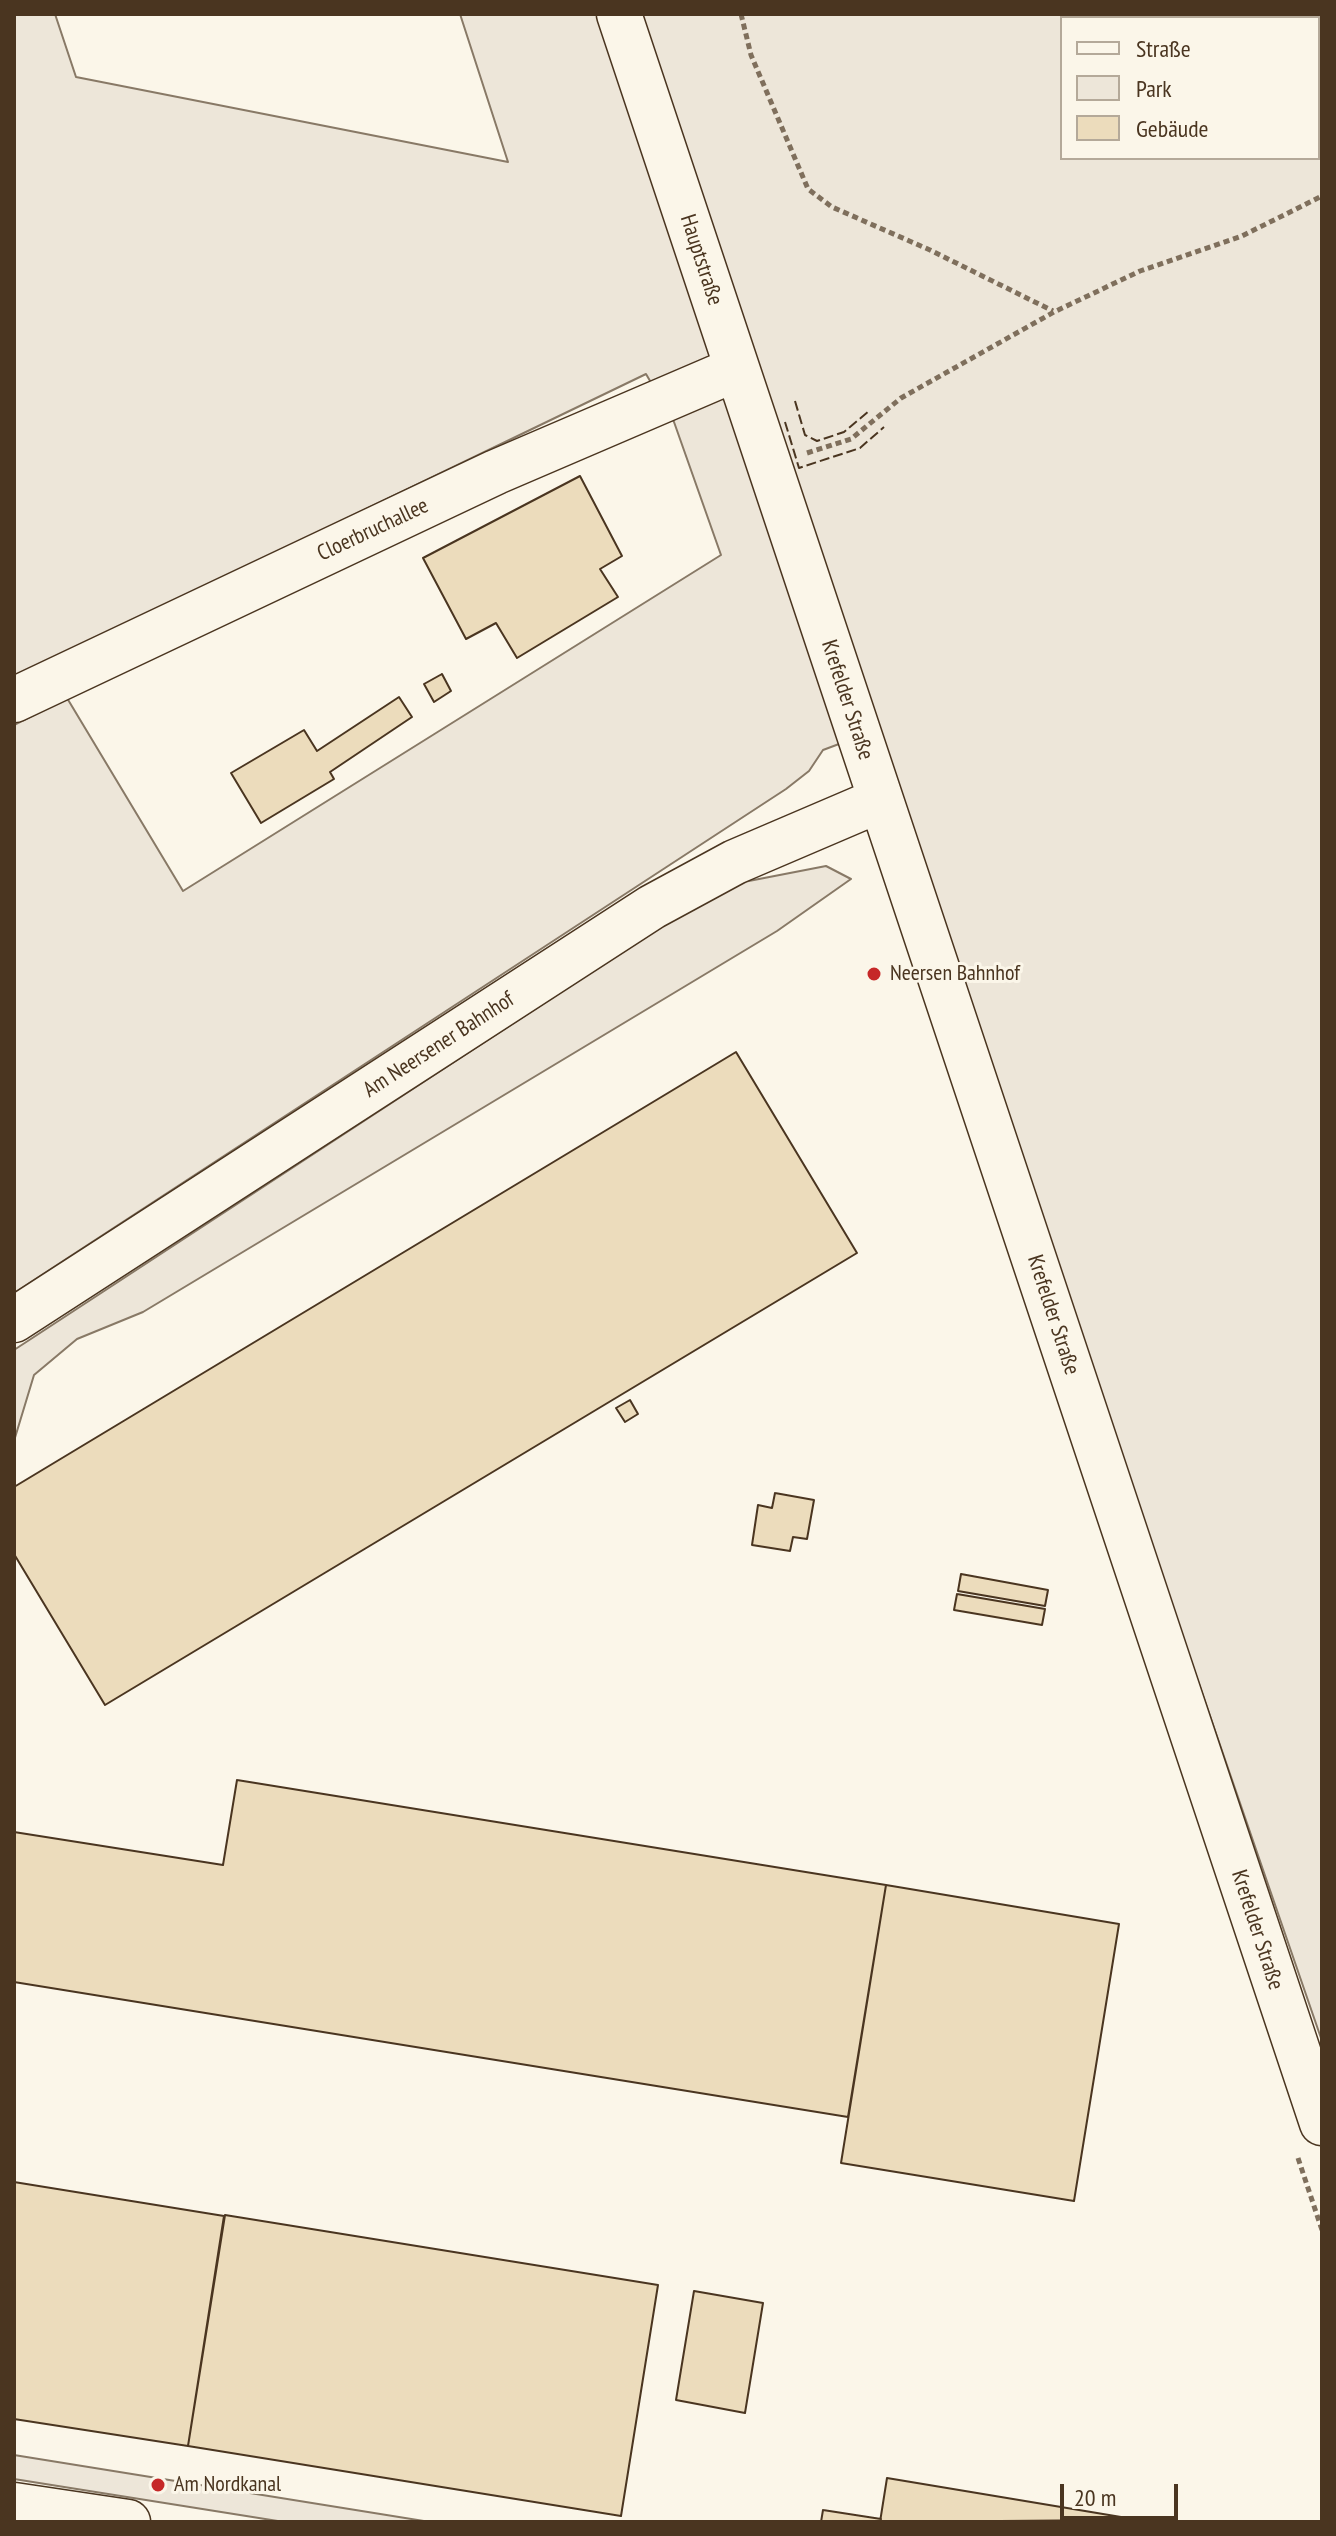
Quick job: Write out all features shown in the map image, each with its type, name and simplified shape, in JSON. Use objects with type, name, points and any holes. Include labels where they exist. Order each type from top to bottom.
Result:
[{"type":"street","name":"Hauptstraße","points":[[619,14],[783,507]]},
{"type":"street","name":"Cloerbruchallee","points":[[14,700],[496,472],[736,369]]},
{"type":"street","name":"Krefelder Straße","points":[[783,507],[1322,2123]]},
{"type":"street","name":"Am Neersener Bahnhof","points":[[14,1320],[652,907],[735,862],[880,800]]},
{"type":"street","points":[[14,2505],[128,2522]]},
{"type":"path","points":[[741,14],[751,55],[808,189],[832,207],[930,250],[1054,312]]},
{"type":"path","points":[[799,440],[804,454],[851,439],[901,398],[1054,312],[1140,271],[1242,236],[1322,196]]},
{"type":"green space","points":[[14,14],[55,14],[76,77],[508,162],[460,14],[1322,14],[1322,2041],[871,732],[823,750],[809,771],[786,789],[14,1293],[14,725],[67,698],[183,891],[721,555],[674,422],[646,374],[14,679]]},
{"type":"green space","points":[[826,866],[851,879],[777,931],[143,1312],[77,1339],[34,1375],[14,1441],[14,1350],[723,886]]},
{"type":"green space","points":[[14,2455],[430,2522],[284,2522],[14,2479]]},
{"type":"building","points":[[580,476],[622,556],[600,569],[618,597],[517,658],[496,623],[466,639],[423,558]]},
{"type":"building","points":[[442,674],[451,691],[434,702],[424,684]]},
{"type":"building","points":[[399,697],[412,717],[330,772],[334,779],[261,823],[231,773],[304,730],[317,751]]},
{"type":"building","points":[[736,1052],[857,1253],[105,1705],[14,1554],[14,1487]]},
{"type":"building","points":[[630,1400],[638,1414],[625,1422],[616,1408]]},
{"type":"building","points":[[775,1493],[814,1500],[807,1539],[793,1537],[790,1551],[752,1545],[758,1505],[772,1508]]},
{"type":"building","points":[[961,1574],[1048,1590],[1045,1606],[958,1591]]},
{"type":"building","points":[[957,1594],[1045,1609],[1042,1625],[954,1610]]},
{"type":"building","points":[[237,1780],[886,1885],[848,2117],[14,1982],[14,1832],[223,1865]]},
{"type":"building","points":[[886,1885],[1119,1924],[1074,2201],[841,2163]]},
{"type":"building","points":[[14,2182],[224,2216],[188,2446],[14,2419]]},
{"type":"building","points":[[225,2215],[658,2285],[621,2516],[188,2446]]},
{"type":"building","points":[[694,2291],[763,2303],[745,2413],[676,2400]]},
{"type":"building","points":[[887,2478],[1121,2517],[1120,2520],[880,2522]]},
{"type":"building","points":[[823,2510],[881,2519],[880,2522],[821,2522]]},
{"type":"fence","points":[[795,401],[805,435],[817,441],[844,432],[869,411]]},
{"type":"fence","points":[[785,422],[799,468],[860,448],[884,427]]},
{"type":"place","name":"Neersen Bahnhof","points":[[874,974]]},
{"type":"place","name":"Am Nordkanal","points":[[158,2485]]}]
